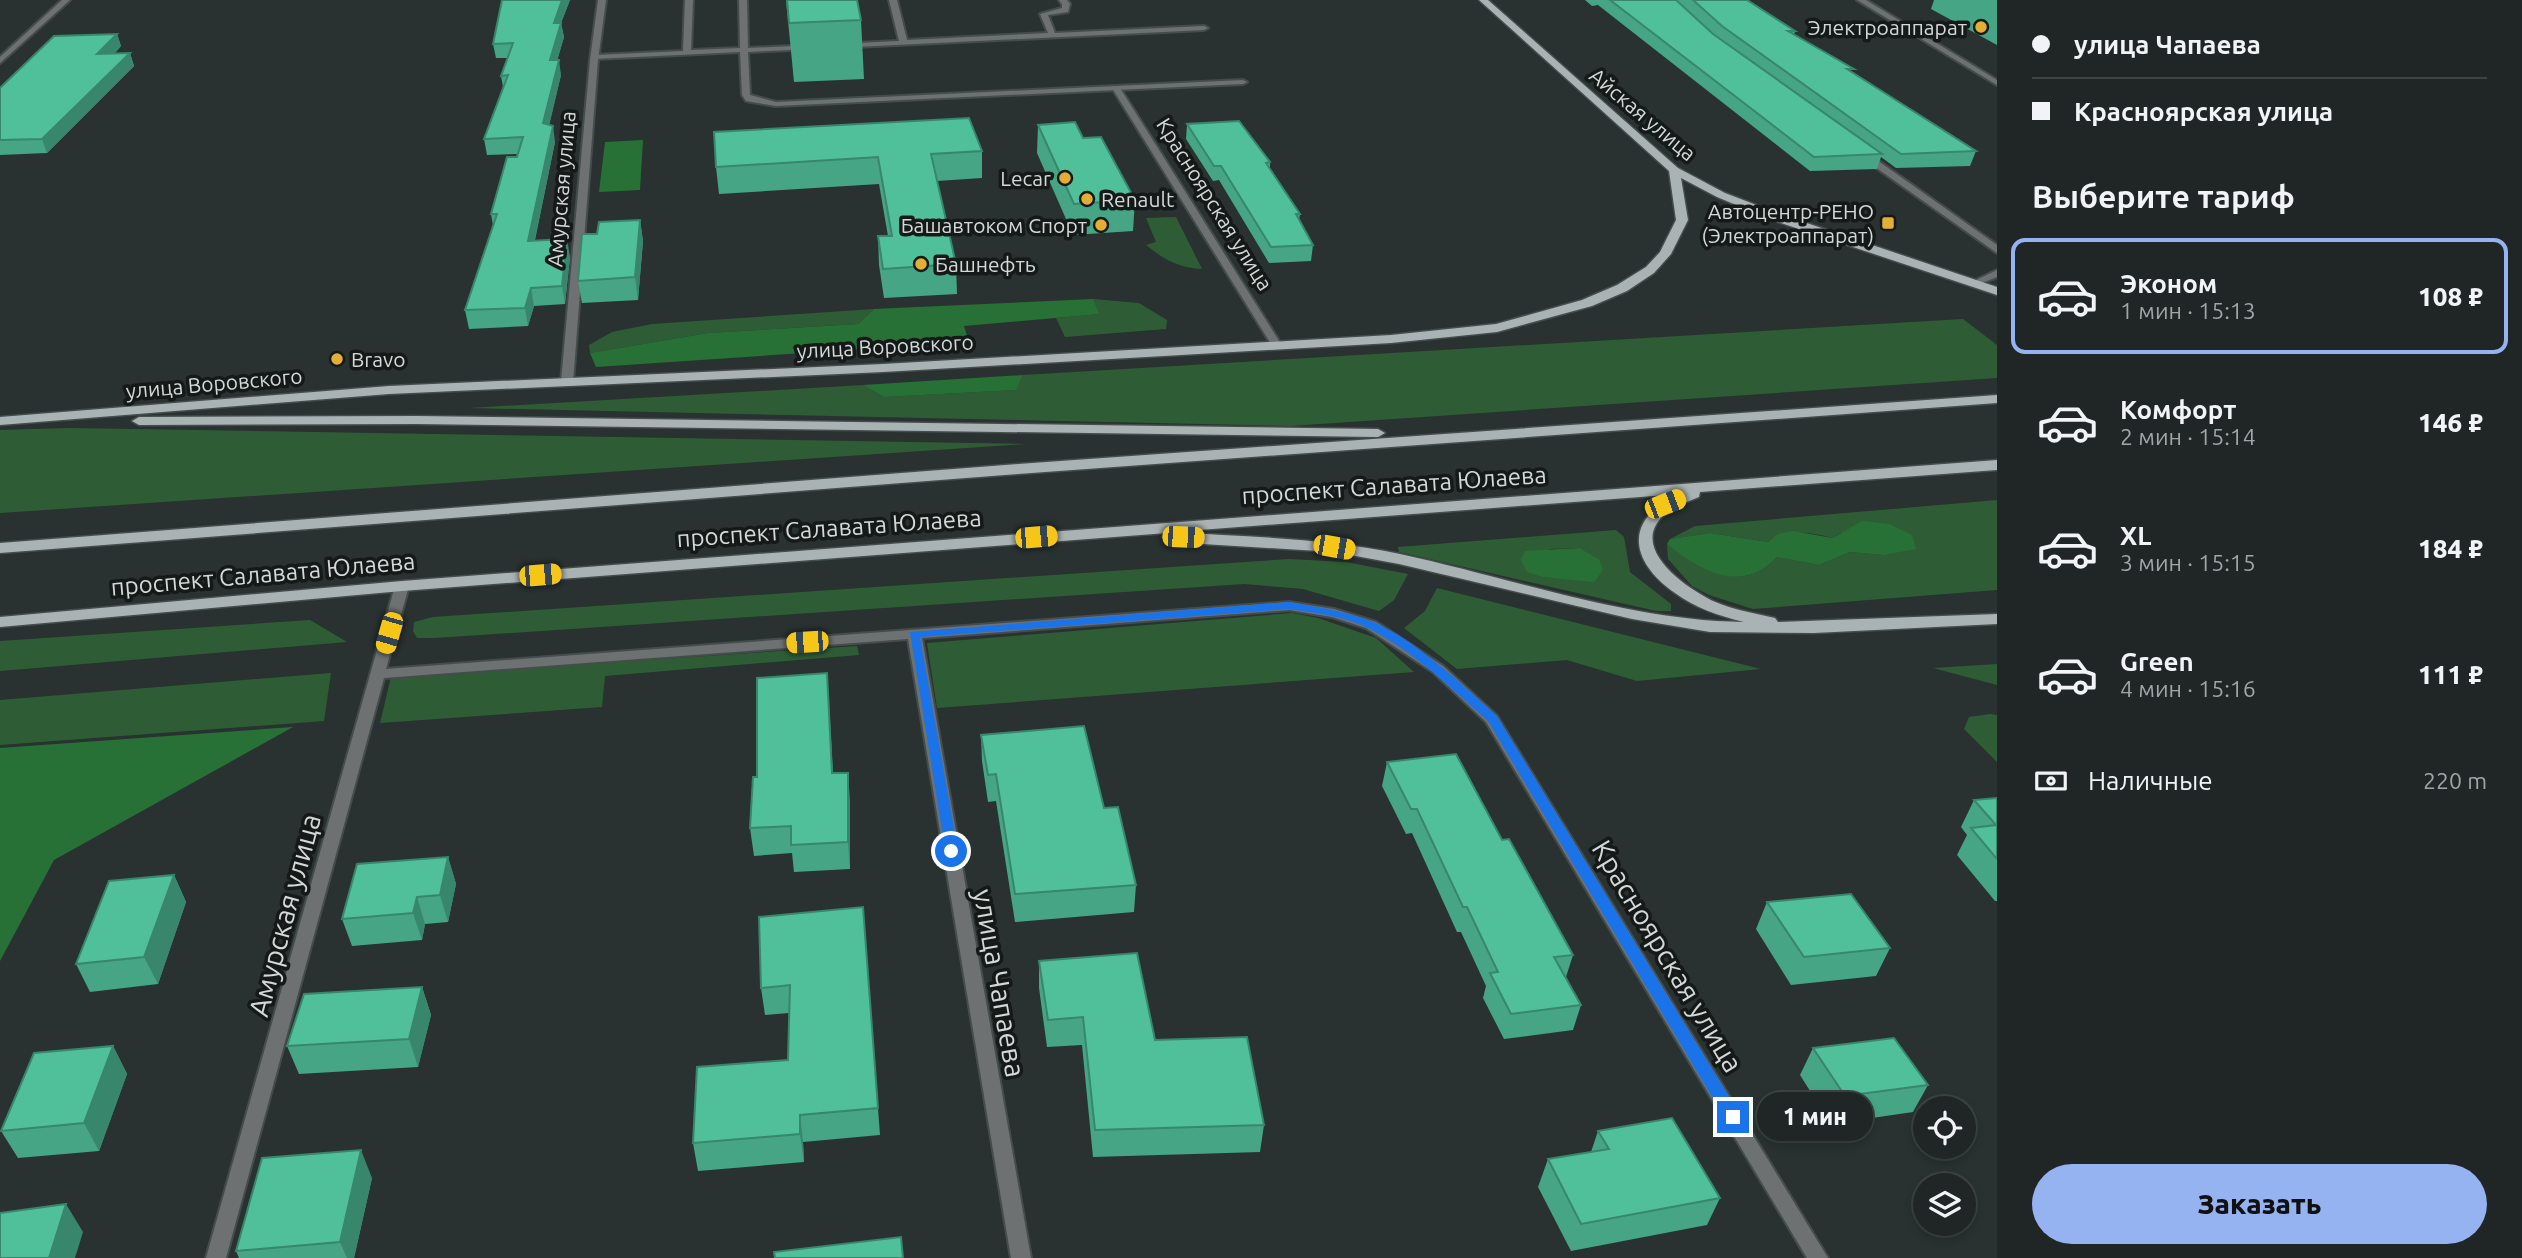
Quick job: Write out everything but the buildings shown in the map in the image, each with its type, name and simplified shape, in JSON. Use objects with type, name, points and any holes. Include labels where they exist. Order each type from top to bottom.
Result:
[{"type":"main road","name":"Айская улица","points":[[1483,0],[1674,170],[1721,195],[1776,217],[1977,282],[1997,291]]},
{"type":"main road","name":"улица Воровского","points":[[0,421],[389,390],[897,368],[1418,337],[1497,328],[1599,298],[1650,270],[1674,239],[1682,220],[1674,170]]},
{"type":"main road","name":"проспект Салавата Юлаева","points":[[0,548],[1997,399]]},
{"type":"main road","points":[[20,420],[417,420],[1262,432],[1557,430]]},
{"type":"main road","name":"проспект Салавата Юлаева","points":[[0,622],[402,586],[1997,465]]},
{"type":"main road","points":[[1721,485],[1665,504],[1651,517],[1644,536],[1648,555],[1661,573],[1678,588],[1702,602],[1765,621],[1814,628]]},
{"type":"main road","points":[[1080,533],[1245,539],[1334,547],[1670,621],[1745,629],[1997,619]]},
{"type":"street","points":[[0,61],[66,0]]},
{"type":"street","name":"Амурская улица","points":[[567,382],[594,57],[602,0]]},
{"type":"street","points":[[687,52],[690,0]]},
{"type":"street","points":[[743,0],[746,95],[763,103],[1243,82]]},
{"type":"street","points":[[893,0],[903,41]]},
{"type":"street","points":[[1861,0],[1997,83]]},
{"type":"street","points":[[1052,35],[1044,14],[1065,10],[1065,2]]},
{"type":"street","points":[[858,45],[1205,28]]},
{"type":"street","points":[[594,57],[790,48]]},
{"type":"street","name":"Красноярская улица","points":[[1116,88],[1276,344]]},
{"type":"street","points":[[1854,148],[1997,250]]},
{"type":"street","points":[[1977,282],[1997,273]]},
{"type":"street","name":"Амурская улица","points":[[216,1258],[402,586]]},
{"type":"street","name":"Красноярская улица","points":[[378,674],[1289,606],[1334,613],[1371,625],[1438,669],[1492,719],[1818,1258]]},
{"type":"street","name":"улица Чапаева","points":[[914,634],[1020,1258]]},
{"type":"green space","points":[[643,140],[640,190],[599,192],[605,142]]},
{"type":"green space","points":[[1176,217],[1202,269],[1172,262],[1146,245],[1156,242],[1146,218]]},
{"type":"green space","points":[[1093,299],[1139,303],[1167,320],[1166,329],[1065,337],[1056,318],[1100,314]]},
{"type":"green space","points":[[1093,299],[1100,314],[964,326],[969,342],[596,367],[590,353],[708,333],[858,324],[874,309]]},
{"type":"green space","points":[[874,309],[858,324],[708,333],[590,353],[589,345],[612,332],[652,324]]},
{"type":"green space","points":[[1963,319],[1997,345],[1997,378],[1290,426],[469,408],[863,385],[884,397],[1015,390],[1023,375]]},
{"type":"green space","points":[[1023,375],[1016,390],[884,397],[863,385]]},
{"type":"green space","points":[[70,428],[1026,444],[0,513],[0,430]]},
{"type":"green space","points":[[1997,500],[1997,590],[1753,609],[1709,595],[1692,586],[1668,559],[1667,544],[1708,570],[1736,576],[1751,575],[1777,557],[1819,565],[1850,552],[1883,555],[1841,533],[1833,538],[1791,533],[1775,537],[1768,542],[1710,533],[1670,539],[1695,526]]},
{"type":"green space","points":[[1862,521],[1889,524],[1912,535],[1916,549],[1883,555],[1850,552],[1819,565],[1777,557],[1750,575],[1736,577],[1707,570],[1667,544],[1670,539],[1710,533],[1768,542],[1778,534],[1793,531],[1833,538]]},
{"type":"green space","points":[[1616,530],[1624,537],[1630,572],[1671,604],[1671,611],[1656,611],[1399,552],[1398,547]],"holes":[[[1580,548],[1599,559],[1564,578],[1543,577],[1549,549]]]},
{"type":"green space","points":[[1580,548],[1599,559],[1603,570],[1594,582],[1543,577],[1527,572],[1521,560],[1525,551]]},
{"type":"green space","points":[[1289,559],[1346,562],[1408,574],[1394,600],[1379,611],[1303,589],[1244,584],[435,638],[417,638],[413,631],[414,622],[433,617]]},
{"type":"green space","points":[[1437,588],[1761,669],[1637,681],[1567,660],[1457,669],[1404,628],[1425,611]]},
{"type":"green space","points":[[1292,613],[1318,618],[1376,638],[1414,672],[937,708],[927,643]]},
{"type":"green space","points":[[310,620],[347,642],[0,671],[0,641]]},
{"type":"green space","points":[[857,646],[859,655],[605,676],[602,707],[380,723],[391,677]]},
{"type":"green space","points":[[1997,664],[1997,685],[1933,668]]},
{"type":"green space","points":[[331,673],[324,721],[0,745],[0,700]]},
{"type":"green space","points":[[1997,715],[1997,762],[1964,729],[1969,717]]},
{"type":"green space","points":[[293,727],[54,860],[0,961],[0,748]]},
{"type":"place","name":"Электроаппарат","points":[[1981,27]]},
{"type":"place","name":"Lecar","points":[[1065,178]]},
{"type":"place","name":"Renault","points":[[1087,199]]},
{"type":"place","name":"Автоцентр-РЕНО (Электроаппарат)","points":[[1888,223]]},
{"type":"place","name":"Башавтоком Спорт","points":[[1101,225]]},
{"type":"place","name":"Башнефть","points":[[921,264]]},
{"type":"place","name":"Bravo","points":[[337,359]]},
{"type":"route","points":[[951,851],[914,634],[1289,606],[1334,613],[1371,625],[1438,669],[1492,719],[1733,1117]]}]
